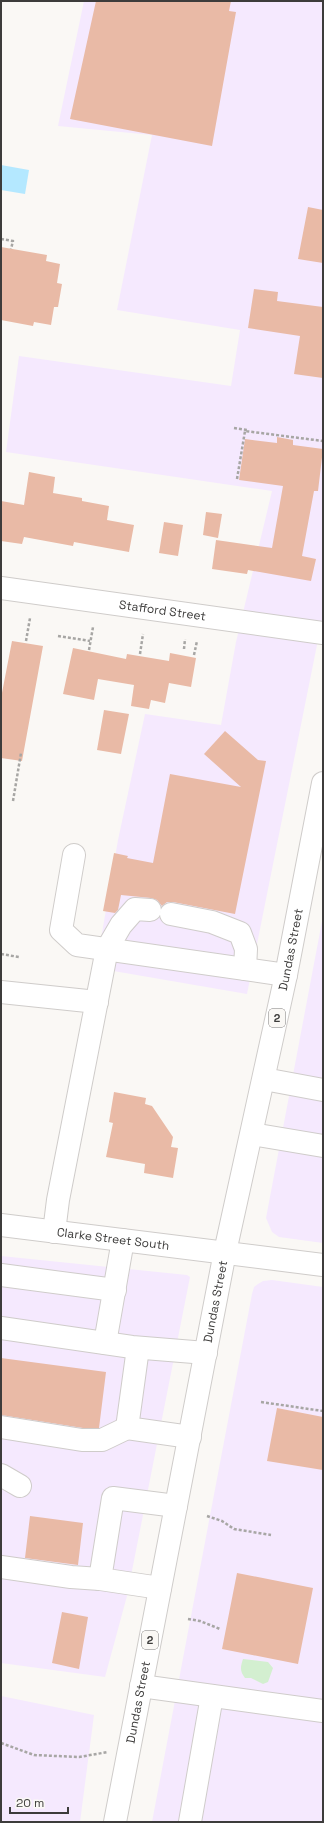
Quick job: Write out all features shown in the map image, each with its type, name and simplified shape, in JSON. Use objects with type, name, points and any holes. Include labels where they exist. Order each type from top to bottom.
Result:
[{"type":"main road","name":"Stafford Street","points":[[1,588],[323,633]]},
{"type":"main road","name":"Dundas Street","points":[[115,1822],[225,1252],[286,975],[323,782]]},
{"type":"main road","points":[[74,855],[61,930],[77,945],[286,975]]},
{"type":"main road","points":[[54,1232],[58,1200],[107,949],[121,925],[135,909],[160,912],[212,922],[240,933],[246,949],[245,969]]},
{"type":"main road","points":[[1,992],[97,1002]]},
{"type":"main road","points":[[264,1079],[323,1090]]},
{"type":"main road","points":[[252,1134],[323,1146]]},
{"type":"main road","name":"Clarke Street South","points":[[1,1225],[323,1265]]},
{"type":"main road","points":[[105,1343],[123,1240]]},
{"type":"main road","points":[[1,1275],[115,1290]]},
{"type":"main road","points":[[1,1328],[138,1348],[206,1353]]},
{"type":"main road","points":[[126,1428],[138,1348]]},
{"type":"main road","points":[[1,1427],[82,1440],[102,1440],[126,1428],[190,1437]]},
{"type":"main road","points":[[1,1475],[20,1486]]},
{"type":"main road","points":[[100,1579],[113,1498],[176,1506]]},
{"type":"main road","points":[[1,1567],[160,1588]]},
{"type":"main road","points":[[142,1686],[323,1711]]},
{"type":"main road","points":[[190,1822],[212,1696]]},
{"type":"path","points":[[1,239],[13,241],[11,249]]},
{"type":"path","points":[[234,428],[323,441]]},
{"type":"path","points":[[237,478],[244,434],[248,430]]},
{"type":"path","points":[[26,641],[30,618]]},
{"type":"path","points":[[88,650],[93,627]]},
{"type":"path","points":[[140,654],[143,634]]},
{"type":"path","points":[[58,636],[90,641]]},
{"type":"path","points":[[184,649],[185,639]]},
{"type":"path","points":[[194,655],[197,641]]},
{"type":"path","points":[[13,801],[21,753]]},
{"type":"path","points":[[1,954],[18,957]]},
{"type":"path","points":[[261,1402],[323,1411]]},
{"type":"path","points":[[207,1516],[222,1521],[234,1529],[271,1535]]},
{"type":"path","points":[[188,1619],[200,1621],[220,1629]]},
{"type":"path","points":[[1,1743],[34,1755],[78,1757],[129,1748]]},
{"type":"shaded area","points":[[84,1],[323,1],[323,615],[247,994],[96,968],[118,840],[145,714],[221,725],[236,642],[272,491],[6,452],[19,356],[231,386],[240,330],[117,310],[152,135],[58,126]]},
{"type":"shaded area","points":[[323,916],[323,1243],[279,1237],[272,1232],[266,1218]]},
{"type":"shaded area","points":[[1,1256],[187,1275],[190,1277],[127,1596],[105,1677],[1,1663]]},
{"type":"shaded area","points":[[272,1280],[323,1287],[323,1822],[152,1822],[252,1294],[254,1287],[258,1284],[263,1281]]},
{"type":"shaded area","points":[[1,1696],[94,1715],[80,1822],[1,1822]]},
{"type":"green space","points":[[243,1659],[268,1662],[273,1668],[268,1682],[263,1684],[251,1678],[245,1678],[241,1669]]},
{"type":"water","points":[[1,165],[29,170],[25,194],[1,190]]},
{"type":"building","points":[[96,1],[231,1],[229,11],[236,12],[212,146],[70,119]]},
{"type":"building","points":[[308,207],[323,210],[323,263],[298,259]]},
{"type":"building","points":[[1,247],[47,255],[46,261],[60,264],[57,283],[62,284],[58,307],[54,307],[51,325],[34,322],[33,326],[1,320]]},
{"type":"building","points":[[254,289],[278,292],[277,301],[323,307],[323,378],[294,374],[300,336],[248,328]]},
{"type":"building","points":[[277,437],[293,440],[293,445],[323,449],[318,491],[314,491],[302,556],[316,559],[311,581],[248,570],[247,574],[212,569],[216,540],[272,548],[283,486],[239,480],[245,439],[277,443]]},
{"type":"building","points":[[29,472],[55,477],[53,493],[82,498],[82,501],[109,506],[107,520],[134,525],[129,552],[74,542],[73,546],[24,537],[22,544],[1,541],[1,501],[24,505]]},
{"type":"building","points":[[206,512],[222,514],[218,538],[203,535]]},
{"type":"building","points":[[164,522],[183,525],[178,556],[159,553]]},
{"type":"building","points":[[12,641],[43,646],[22,761],[1,758],[1,698]]},
{"type":"building","points":[[73,648],[126,659],[127,654],[169,661],[170,653],[196,658],[191,687],[169,683],[165,703],[151,700],[149,709],[131,706],[134,685],[98,679],[94,700],[63,694]]},
{"type":"building","points":[[104,710],[129,714],[121,754],[97,750]]},
{"type":"building","points":[[225,731],[258,760],[266,761],[235,914],[173,902],[167,902],[162,906],[157,900],[151,898],[121,895],[118,910],[115,913],[103,911],[114,853],[128,856],[127,858],[153,863],[170,774],[241,787],[204,754]]},
{"type":"building","points":[[114,1092],[146,1098],[145,1104],[152,1106],[173,1137],[171,1147],[178,1148],[173,1178],[144,1173],[145,1164],[106,1157],[113,1123],[109,1122]]},
{"type":"building","points":[[1,1358],[106,1372],[99,1428],[83,1428],[1,1415]]},
{"type":"building","points":[[277,1408],[323,1417],[323,1470],[267,1461]]},
{"type":"building","points":[[30,1516],[83,1523],[78,1565],[25,1558]]},
{"type":"building","points":[[237,1573],[313,1588],[298,1664],[222,1649]]},
{"type":"building","points":[[62,1612],[88,1617],[79,1669],[52,1663]]}]
